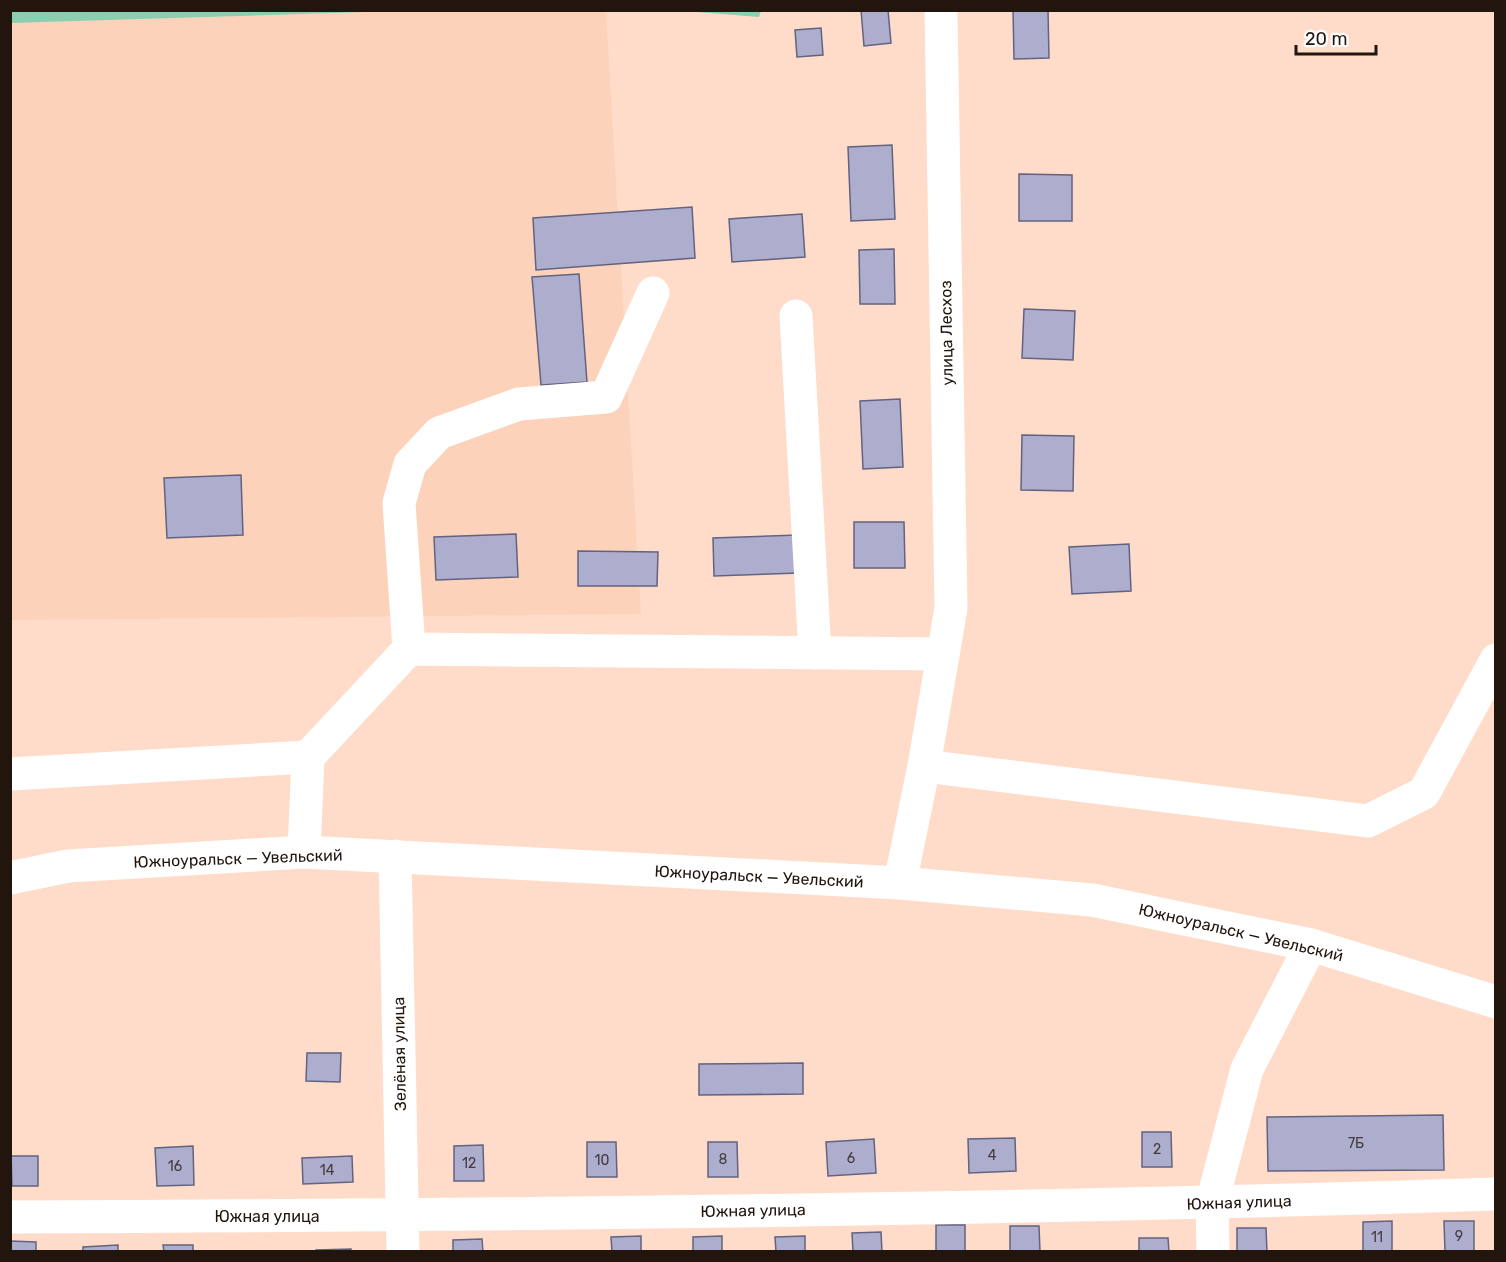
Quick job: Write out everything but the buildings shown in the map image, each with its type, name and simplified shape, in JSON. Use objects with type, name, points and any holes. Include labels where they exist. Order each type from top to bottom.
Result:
[{"type":"street","name":"улица Лесхоз","points":[[900,883],[924,766],[951,608],[941,10]]},
{"type":"street","points":[[304,852],[308,757],[409,649],[399,503],[410,464],[439,434],[519,404],[606,397],[653,293]]},
{"type":"street","points":[[796,316],[815,653]]},
{"type":"street","points":[[409,649],[943,654]]},
{"type":"street","points":[[924,766],[1368,822],[1424,793],[1496,660]]},
{"type":"street","points":[[10,774],[308,757]]},
{"type":"street","name":"Южноуральск — Увельский","points":[[10,878],[68,866],[304,852],[900,883],[1092,900],[1311,945],[1496,1002]]},
{"type":"street","name":"Зелёная улица","points":[[395,856],[403,1251]]},
{"type":"street","points":[[1212,1251],[1212,1203],[1247,1069],[1311,945]]},
{"type":"street","name":"Южная улица","points":[[10,1217],[402,1215],[1212,1203],[1496,1194]]},
{"type":"shaded area","points":[[397,11],[606,11],[641,614],[11,620],[10,23]]},
{"type":"green space","points":[[11,10],[397,10],[397,11],[11,23]]},
{"type":"green space","points":[[761,10],[759,17],[685,11]]}]
